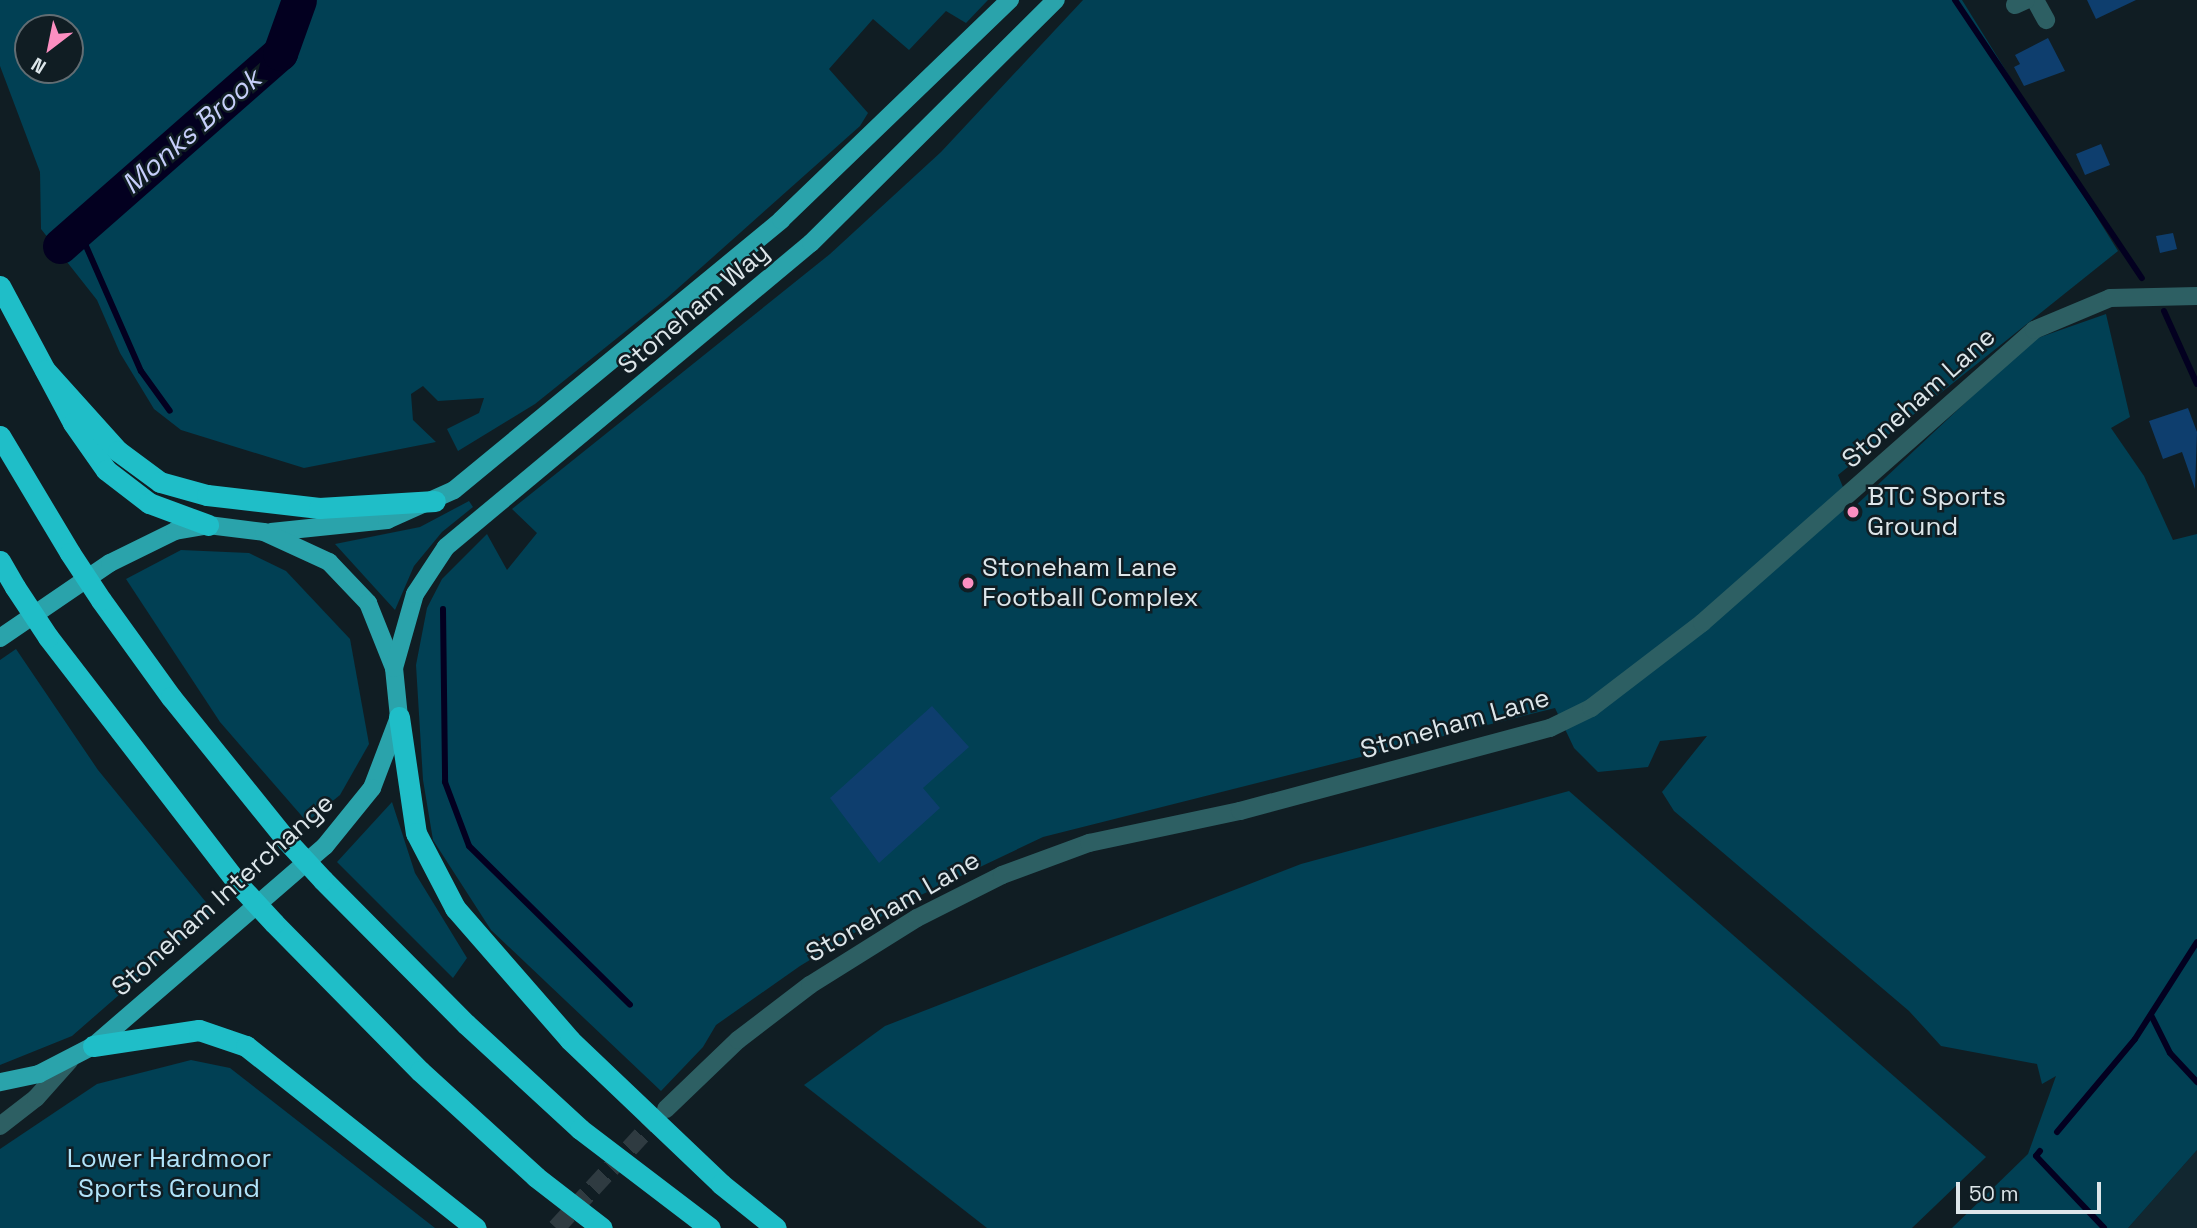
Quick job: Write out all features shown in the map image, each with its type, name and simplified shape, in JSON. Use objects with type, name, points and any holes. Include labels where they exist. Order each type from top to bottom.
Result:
[{"type":"highway","points":[[0,286],[45,370],[106,470],[149,503],[208,526]]},
{"type":"highway","points":[[45,370],[118,451],[160,482],[207,495],[319,508],[435,501]]},
{"type":"highway","points":[[0,436],[70,554],[101,600],[170,697],[287,841],[466,1024],[561,1111],[710,1228]]},
{"type":"highway","points":[[0,561],[48,637],[238,884],[420,1071],[536,1177],[601,1228]]},
{"type":"highway","points":[[399,717],[416,833],[455,908],[570,1040],[721,1184],[776,1228]]},
{"type":"highway","points":[[93,1046],[199,1030],[246,1046],[476,1228]]},
{"type":"main road","name":"Stoneham Way","points":[[264,532],[363,525],[435,501],[637,342],[781,220],[1010,0]]},
{"type":"main road","name":"Stoneham Way","points":[[394,668],[415,594],[446,547],[811,243],[1056,0]]},
{"type":"main road","name":"Stoneham Interchange","points":[[0,638],[146,543],[208,526],[264,532],[329,562],[350,581],[368,603],[394,668],[399,717],[386,761],[355,815],[93,1046],[69,1061],[0,1082]]},
{"type":"street","points":[[2035,0],[2046,20]]},
{"type":"street","name":"Stoneham Lane","points":[[666,1108],[738,1040],[810,985],[917,918],[1002,875],[1089,844],[1240,811],[1550,728],[1591,708],[1702,624],[2034,330],[2110,298],[2197,296]]},
{"type":"street","points":[[0,1126],[36,1098],[69,1061]]},
{"type":"shaded area","points":[[2197,1150],[2197,1228],[2128,1228]]},
{"type":"green space","points":[[0,0],[988,0],[966,23],[946,11],[909,50],[873,19],[829,69],[868,113],[860,126],[667,298],[535,404],[458,451],[447,429],[479,413],[484,398],[438,401],[423,386],[411,394],[413,420],[436,442],[304,468],[181,430],[154,409],[120,353],[97,300],[41,229],[40,172],[0,66]]},
{"type":"green space","points":[[1083,0],[1962,0],[2118,251],[1838,475],[1852,509],[2032,340],[2106,314],[2130,417],[2111,428],[2144,476],[2173,540],[2197,534],[2197,1150],[2128,1228],[1952,1228],[2028,1154],[2056,1076],[2042,1084],[2037,1064],[1941,1046],[1909,1011],[1674,811],[1662,792],[1707,736],[1660,741],[1648,767],[1598,772],[1574,748],[1555,708],[1043,837],[902,904],[800,966],[716,1025],[703,1047],[661,1091],[491,930],[433,840],[423,780],[416,665],[427,608],[442,579],[487,534],[507,570],[537,533],[512,509],[830,254],[941,152]]},
{"type":"green space","points":[[469,501],[473,507],[442,532],[414,566],[395,610],[335,544],[420,527]]},
{"type":"green space","points":[[181,550],[249,553],[286,571],[350,639],[369,744],[340,795],[307,822],[220,722],[126,579]]},
{"type":"green space","points":[[16,649],[98,770],[214,912],[72,1036],[0,1065],[0,660]]},
{"type":"green space","points":[[1569,791],[1986,1157],[1912,1228],[987,1228],[804,1085],[885,1026],[1301,864]]},
{"type":"green space","points":[[392,802],[415,873],[467,958],[453,978],[337,862]]},
{"type":"green space","name":"Lower Hardmoor Sports Ground","points":[[191,1060],[230,1068],[435,1228],[0,1228],[0,1149],[97,1084]]},
{"type":"building","points":[[2087,0],[2136,0],[2096,19]]},
{"type":"building","points":[[2048,38],[2065,71],[2024,86],[2014,67],[2020,64],[2015,55]]},
{"type":"building","points":[[2101,144],[2110,165],[2085,175],[2076,154]]},
{"type":"building","points":[[2173,233],[2177,249],[2160,253],[2156,236]]},
{"type":"building","points":[[2188,408],[2197,432],[2195,489],[2182,452],[2163,459],[2149,421]]},
{"type":"building","points":[[932,706],[969,747],[923,788],[940,808],[879,863],[830,798]]},
{"type":"waterway","name":"Monks Brook","points":[[60,246],[280,53],[299,0]]},
{"type":"waterway","points":[[1955,0],[2142,278]]},
{"type":"waterway","points":[[79,230],[141,371],[170,411]]},
{"type":"waterway","points":[[2164,311],[2197,384]]},
{"type":"waterway","points":[[443,609],[445,782],[469,846],[630,1005]]},
{"type":"waterway","points":[[2057,1132],[2135,1039],[2197,942]]},
{"type":"waterway","points":[[2151,1015],[2170,1053],[2197,1082]]},
{"type":"waterway","points":[[2040,1151],[2036,1156],[2104,1228]]},
{"type":"tunnel","points":[[556,1228],[664,1111]]},
{"type":"place","name":"BTC Sports Ground","points":[[1853,512]]},
{"type":"place","name":"Stoneham Lane Football Complex","points":[[968,583]]}]
